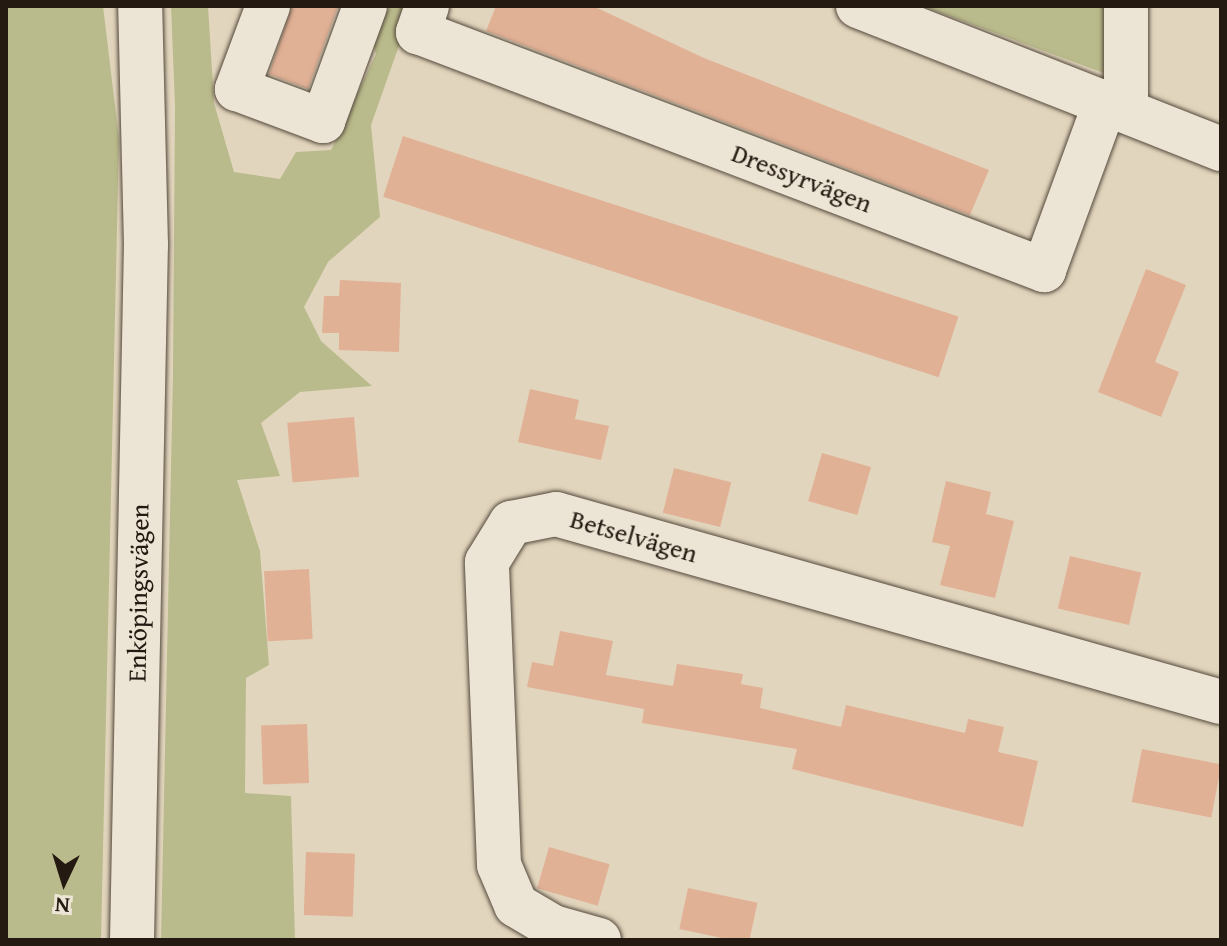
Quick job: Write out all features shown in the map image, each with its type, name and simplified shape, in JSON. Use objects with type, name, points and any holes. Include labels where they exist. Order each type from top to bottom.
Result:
[{"type":"street","name":"Enköpingsvägen","points":[[113,6],[146,245]]},
{"type":"street","name":"Enköpingsvägen","points":[[132,940],[146,245],[140,6]]},
{"type":"street","points":[[268,6],[237,89],[323,121],[365,6]]},
{"type":"street","name":"Dressyrvägen","points":[[427,6],[418,32],[1044,270],[1116,105]]},
{"type":"street","points":[[858,6],[1116,105],[1221,149]]},
{"type":"street","points":[[1116,105],[1126,6]]},
{"type":"street","name":"Betselvägen","points":[[599,940],[553,927],[516,905],[499,865],[487,562],[511,523],[556,514],[1221,702]]},
{"type":"green space","points":[[6,6],[103,6],[119,139],[101,940],[6,940]]},
{"type":"green space","points":[[171,6],[208,6],[214,103],[234,172],[280,179],[296,152],[331,150],[376,54],[369,25],[393,6],[413,6],[371,125],[380,217],[328,262],[304,307],[321,341],[372,386],[300,392],[261,423],[280,476],[237,480],[260,551],[269,665],[246,678],[245,793],[291,796],[295,940],[161,940],[173,373],[175,106]]},
{"type":"green space","points":[[922,6],[1114,6],[1112,76]]},
{"type":"building","points":[[292,6],[338,6],[308,89],[269,74]]},
{"type":"building","points":[[496,6],[593,6],[704,58],[989,170],[970,215],[486,31]]},
{"type":"building","points":[[403,136],[958,316],[939,377],[383,197]]},
{"type":"building","points":[[1146,269],[1186,285],[1155,362],[1179,372],[1161,417],[1098,392]]},
{"type":"building","points":[[340,280],[401,283],[399,352],[339,350],[339,333],[322,333],[324,296],[339,296]]},
{"type":"building","points":[[530,389],[579,400],[575,419],[609,426],[601,460],[518,442]]},
{"type":"building","points":[[354,417],[359,477],[292,483],[287,423]]},
{"type":"building","points":[[822,453],[871,467],[857,515],[808,501]]},
{"type":"building","points":[[674,468],[731,482],[720,527],[663,513]]},
{"type":"building","points":[[946,481],[991,492],[986,514],[1014,521],[995,598],[940,585],[950,546],[932,542]]},
{"type":"building","points":[[1070,556],[1141,572],[1129,625],[1058,609]]},
{"type":"building","points":[[309,569],[313,639],[268,641],[264,571]]},
{"type":"building","points":[[560,631],[613,641],[606,675],[673,686],[677,664],[743,674],[741,684],[763,688],[760,708],[841,727],[846,705],[965,733],[968,719],[1004,727],[998,752],[1038,761],[1023,827],[792,769],[797,749],[642,723],[644,709],[527,687],[532,662],[553,666]]},
{"type":"building","points":[[307,724],[309,783],[263,785],[261,726]]},
{"type":"building","points":[[1142,749],[1221,764],[1211,817],[1132,802]]},
{"type":"building","points":[[549,847],[610,864],[598,906],[537,888]]},
{"type":"building","points":[[306,852],[355,854],[353,917],[304,915]]},
{"type":"building","points":[[688,888],[757,903],[750,940],[731,940],[679,929]]}]
